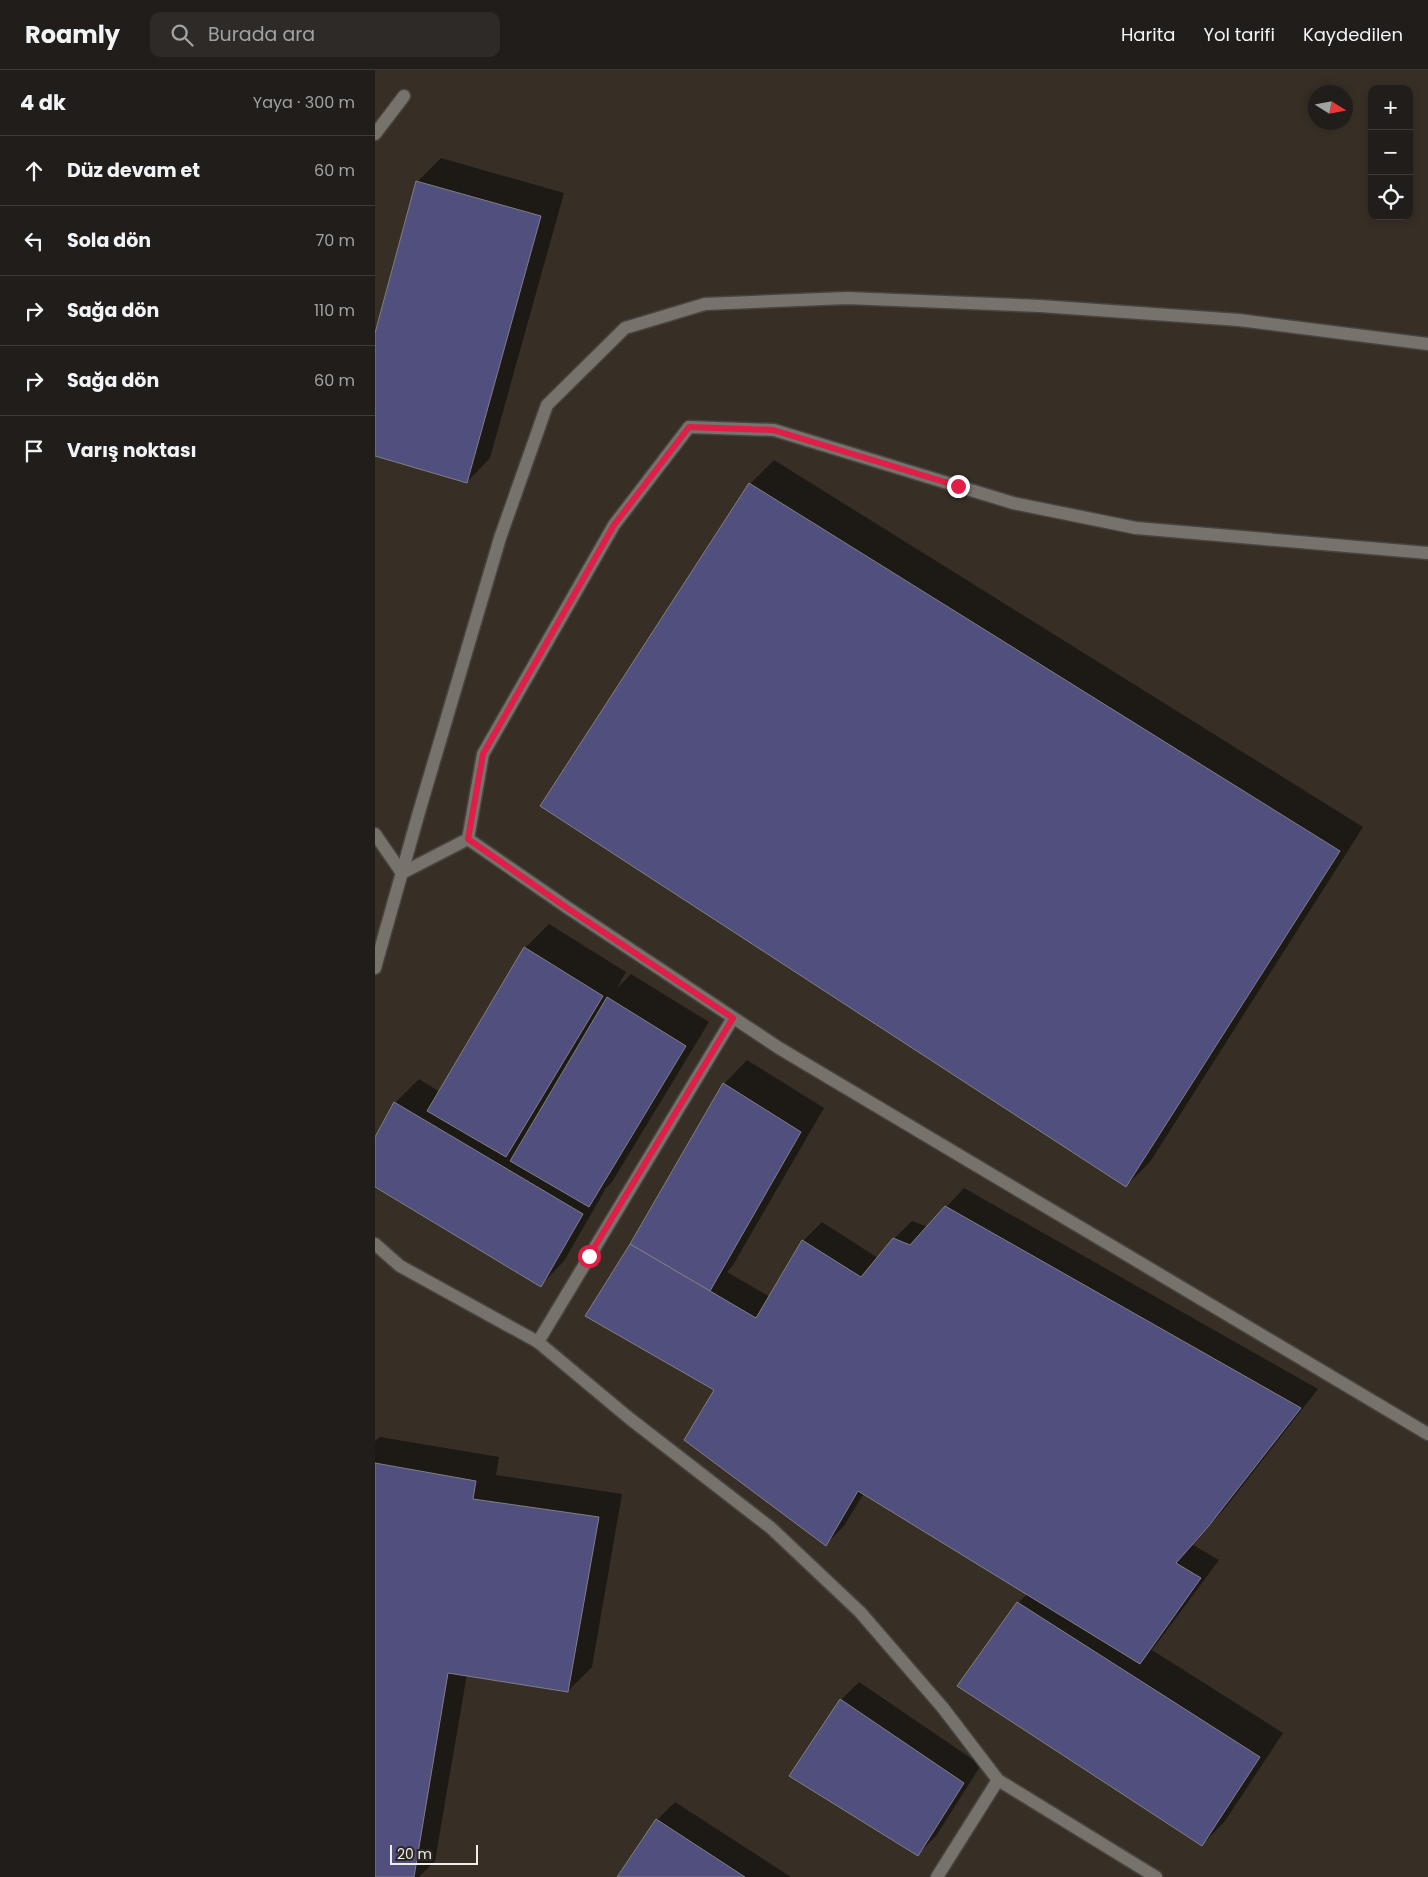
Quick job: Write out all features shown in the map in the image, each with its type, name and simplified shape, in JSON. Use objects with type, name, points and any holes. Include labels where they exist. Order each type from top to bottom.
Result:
[{"type":"lane","points":[[375,134],[404,96]]},
{"type":"lane","points":[[375,968],[500,538],[547,405],[625,328],[705,304],[847,298],[1040,306],[1230,320],[1428,344]]},
{"type":"lane","points":[[468,839],[483,754],[614,525],[689,427],[773,430],[1013,502],[1136,528],[1428,553]]},
{"type":"lane","points":[[375,834],[402,873]]},
{"type":"lane","points":[[402,873],[468,839]]},
{"type":"lane","points":[[468,839],[567,908],[779,1048],[1428,1434]]},
{"type":"lane","points":[[538,1342],[733,1018]]},
{"type":"lane","points":[[375,1244],[400,1266],[538,1342],[629,1418],[771,1528],[861,1612],[943,1708],[998,1780],[1156,1877]]},
{"type":"lane","points":[[937,1877],[998,1780]]},
{"type":"shaded area","points":[[375,70],[1428,70],[1428,1877],[375,1877]]},
{"type":"building","points":[[416,181],[541,216],[467,483],[375,456],[375,333]]},
{"type":"building","points":[[749,483],[1340,851],[1126,1187],[540,806]]},
{"type":"building","points":[[524,947],[603,996],[506,1157],[427,1111]]},
{"type":"building","points":[[607,997],[686,1046],[589,1207],[510,1161]]},
{"type":"building","points":[[723,1083],[801,1132],[710,1291],[630,1244]]},
{"type":"building","points":[[394,1102],[583,1214],[541,1287],[375,1187],[375,1137]]},
{"type":"building","points":[[945,1206],[1301,1408],[1208,1527],[1176,1563],[1201,1578],[1140,1664],[858,1491],[826,1546],[684,1440],[714,1390],[585,1316],[630,1244],[756,1318],[802,1240],[861,1277],[893,1238],[910,1245]]},
{"type":"building","points":[[375,1463],[476,1481],[473,1499],[599,1517],[568,1692],[448,1673],[414,1877],[375,1877]]},
{"type":"building","points":[[1017,1602],[1260,1757],[1202,1846],[957,1686]]},
{"type":"building","points":[[840,1699],[964,1783],[918,1856],[789,1776]]},
{"type":"building","points":[[656,1819],[745,1877],[617,1877]]},
{"type":"route","points":[[589,1256],[733,1018],[567,908],[468,839],[483,754],[614,525],[689,427],[773,430],[958,486]]}]
